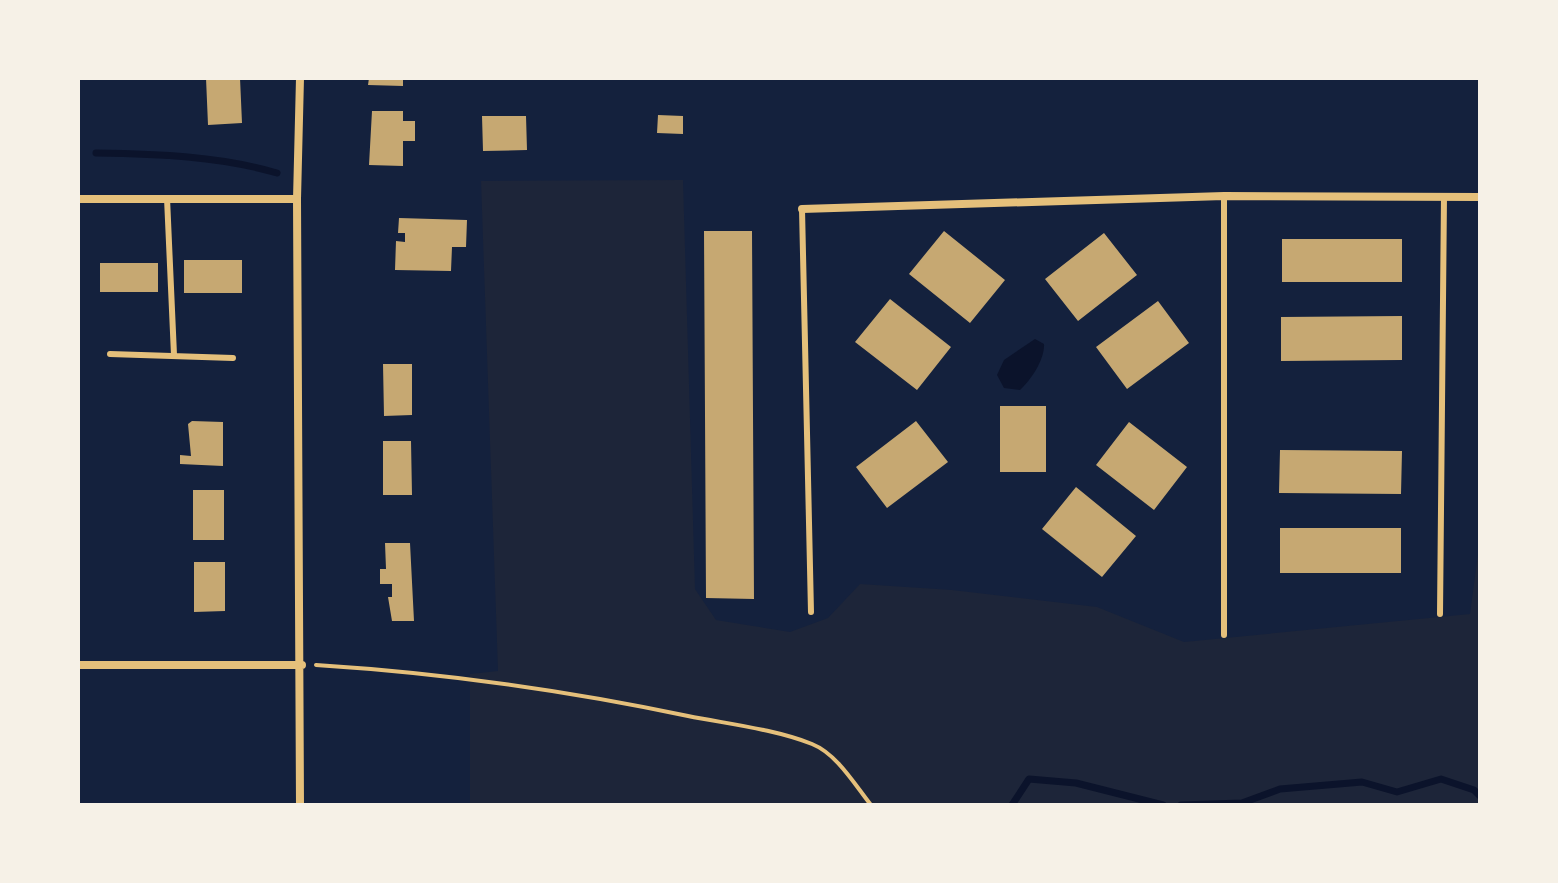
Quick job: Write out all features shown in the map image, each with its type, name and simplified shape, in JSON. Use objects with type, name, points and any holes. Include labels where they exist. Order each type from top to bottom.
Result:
[{"type":"street","points":[[300,78],[297,199],[302,665],[300,805]]},
{"type":"street","points":[[802,209],[1224,196],[1480,197]]},
{"type":"street","points":[[78,199],[297,199]]},
{"type":"street","points":[[78,665],[302,665]]},
{"type":"lane","points":[[1224,196],[1224,635]]},
{"type":"lane","points":[[1440,614],[1444,196]]},
{"type":"lane","points":[[167,198],[174,355]]},
{"type":"lane","points":[[802,209],[811,612]]},
{"type":"lane","points":[[110,354],[233,358]]},
{"type":"path","points":[[302,665],[405,670],[504,682],[747,728],[815,745],[842,768],[871,805]]},
{"type":"shaded area","points":[[683,180],[695,589],[716,620],[790,632],[828,618],[860,584],[952,590],[1097,607],[1184,642],[1470,614],[1480,539],[1480,805],[470,805],[470,674],[498,671],[481,181]]},
{"type":"shaded area","points":[[1035,339],[1044,344],[1044,350],[1033,375],[1020,390],[1004,388],[997,375],[1004,360]]},
{"type":"building","points":[[206,78],[240,78],[242,123],[208,125]]},
{"type":"building","points":[[369,78],[403,78],[403,86],[368,85]]},
{"type":"building","points":[[372,111],[403,111],[403,121],[415,121],[415,141],[403,141],[403,166],[369,165]]},
{"type":"building","points":[[658,115],[683,116],[683,134],[657,133]]},
{"type":"building","points":[[482,116],[526,116],[527,150],[483,151]]},
{"type":"building","points":[[399,218],[467,220],[466,247],[452,247],[451,271],[395,270],[396,241],[405,242],[405,233],[398,233]]},
{"type":"building","points":[[704,231],[752,231],[754,599],[706,598]]},
{"type":"building","points":[[944,231],[1005,280],[970,323],[909,274]]},
{"type":"building","points":[[1104,233],[1137,275],[1078,321],[1045,279]]},
{"type":"building","points":[[1282,239],[1402,239],[1402,282],[1282,282]]},
{"type":"building","points":[[184,260],[242,260],[242,293],[184,293]]},
{"type":"building","points":[[100,263],[158,263],[158,292],[100,292]]},
{"type":"building","points":[[890,299],[951,347],[917,390],[855,342]]},
{"type":"building","points":[[1158,301],[1189,343],[1127,389],[1096,347]]},
{"type":"building","points":[[1402,316],[1402,360],[1281,361],[1281,317]]},
{"type":"building","points":[[383,364],[412,364],[412,415],[384,416]]},
{"type":"building","points":[[1000,406],[1046,406],[1046,472],[1000,472]]},
{"type":"building","points":[[192,421],[223,422],[223,466],[180,464],[180,455],[191,456],[188,424]]},
{"type":"building","points":[[916,421],[948,462],[887,508],[856,467]]},
{"type":"building","points":[[1129,422],[1187,467],[1154,510],[1096,465]]},
{"type":"building","points":[[383,441],[411,441],[412,495],[383,495]]},
{"type":"building","points":[[1280,450],[1402,451],[1401,494],[1279,493]]},
{"type":"building","points":[[1076,487],[1136,536],[1102,577],[1042,529]]},
{"type":"building","points":[[193,490],[224,490],[224,540],[193,540]]},
{"type":"building","points":[[1280,528],[1401,528],[1401,573],[1280,573]]},
{"type":"building","points":[[385,543],[410,543],[414,621],[392,621],[388,597],[392,597],[392,584],[380,584],[380,569],[386,569]]},
{"type":"building","points":[[194,562],[225,562],[225,611],[194,612]]},
{"type":"waterway","points":[[96,153],[210,159],[277,173]]},
{"type":"waterway","points":[[1012,805],[1029,779],[1076,783],[1163,805]]},
{"type":"waterway","points":[[1181,805],[1242,803],[1280,789],[1362,782],[1397,792],[1441,779],[1474,790],[1480,796]]}]
